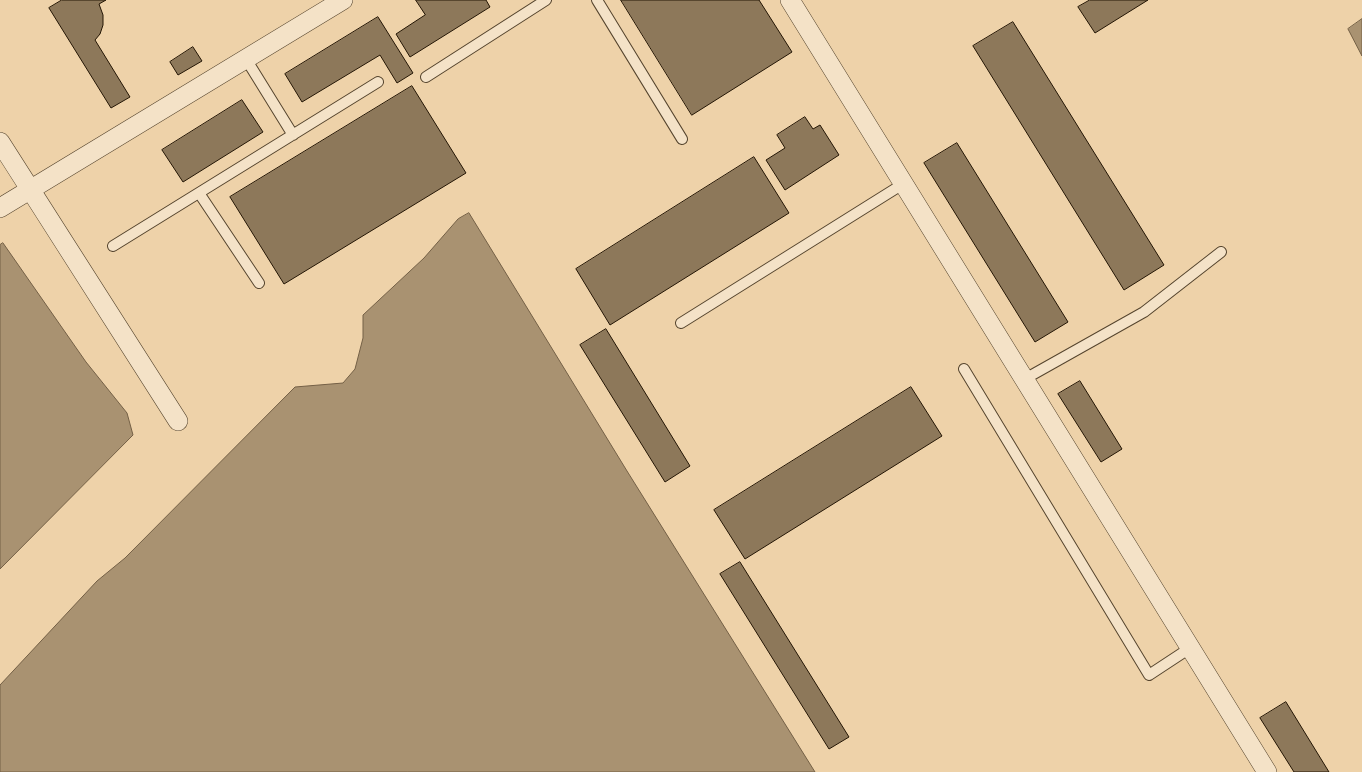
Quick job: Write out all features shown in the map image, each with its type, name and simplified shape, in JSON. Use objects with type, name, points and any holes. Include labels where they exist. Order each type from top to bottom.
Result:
[{"type":"street","points":[[0,208],[343,0]]},
{"type":"street","points":[[790,0],[1023,380],[1267,772]]},
{"type":"street","points":[[0,142],[178,421]]},
{"type":"lane","points":[[426,77],[546,0]]},
{"type":"lane","points":[[597,0],[682,139]]},
{"type":"lane","points":[[246,59],[293,135]]},
{"type":"lane","points":[[113,246],[378,82]]},
{"type":"lane","points":[[681,323],[903,184]]},
{"type":"lane","points":[[199,193],[259,284]]},
{"type":"lane","points":[[1023,380],[1144,312],[1221,252]]},
{"type":"lane","points":[[964,369],[1149,675],[1190,648]]},
{"type":"shaded area","points":[[1362,19],[1362,56],[1348,29]]},
{"type":"shaded area","points":[[469,213],[627,471],[815,772],[0,772],[0,685],[97,581],[125,558],[295,387],[343,383],[355,369],[363,338],[363,315],[424,258],[458,219]]},
{"type":"shaded area","points":[[3,243],[86,362],[127,413],[133,435],[0,569],[0,245]]},
{"type":"building","points":[[62,0],[106,0],[99,4],[103,15],[103,25],[100,34],[95,40],[130,97],[111,108],[49,8]]},
{"type":"building","points":[[416,0],[486,0],[490,7],[410,57],[396,34],[425,15]]},
{"type":"building","points":[[621,0],[759,0],[792,52],[692,115]]},
{"type":"building","points":[[1090,0],[1148,0],[1095,33],[1078,7]]},
{"type":"building","points":[[378,17],[413,73],[397,83],[380,55],[302,102],[285,74]]},
{"type":"building","points":[[1013,22],[1164,265],[1124,290],[973,46]]},
{"type":"building","points":[[193,47],[202,61],[178,75],[170,62]]},
{"type":"building","points":[[412,86],[466,173],[284,284],[230,197]]},
{"type":"building","points":[[242,100],[263,132],[183,182],[162,150]]},
{"type":"building","points":[[805,117],[813,129],[820,125],[839,155],[785,190],[766,160],[785,148],[777,135]]},
{"type":"building","points":[[957,143],[1068,322],[1035,342],[924,163]]},
{"type":"building","points":[[754,157],[789,213],[610,325],[576,269]]},
{"type":"building","points":[[606,329],[690,466],[665,482],[580,345]]},
{"type":"building","points":[[1080,381],[1122,449],[1101,462],[1058,394]]},
{"type":"building","points":[[911,387],[942,436],[745,559],[714,510]]},
{"type":"building","points":[[740,562],[849,737],[829,749],[720,574]]},
{"type":"building","points":[[1286,702],[1329,772],[1294,772],[1260,718]]}]
